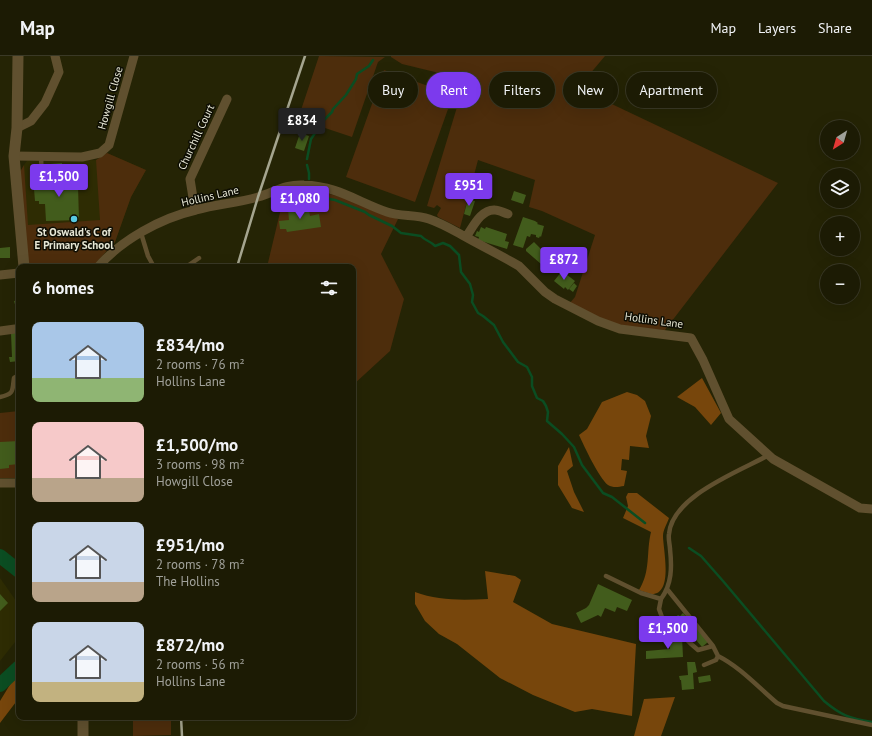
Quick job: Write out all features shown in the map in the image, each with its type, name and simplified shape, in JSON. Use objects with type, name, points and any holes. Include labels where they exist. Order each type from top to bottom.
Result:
[{"type":"street","points":[[18,56],[17,128],[14,156],[24,264]]},
{"type":"street","points":[[17,128],[31,121],[45,103],[59,72],[55,56]]},
{"type":"street","name":"Howgill Close","points":[[14,156],[82,157],[100,153],[110,144],[134,56]]},
{"type":"street","name":"Churchill Court","points":[[195,210],[190,179],[227,99]]},
{"type":"street","name":"Hollins Lane","points":[[101,264],[109,254],[121,245],[161,222],[195,210],[258,197],[279,188],[291,185],[305,185],[337,191],[390,213],[425,217],[466,237],[519,266],[555,300],[598,321],[626,330],[691,338],[703,360],[729,419],[773,459],[860,508],[872,509]]},
{"type":"street","points":[[466,237],[480,216],[488,211],[496,210],[508,214]]},
{"type":"street","points":[[0,275],[16,273]]},
{"type":"street","points":[[0,331],[15,329]]},
{"type":"street","points":[[0,483],[16,483]]},
{"type":"street","points":[[83,720],[83,736]]},
{"type":"lane","points":[[41,156],[42,183]]},
{"type":"lane","points":[[141,234],[148,256],[152,264]]},
{"type":"lane","points":[[190,264],[199,258]]},
{"type":"lane","points":[[0,396],[6,396],[11,393],[14,378],[16,376]]},
{"type":"lane","points":[[713,646],[698,650],[679,632],[663,620],[659,609],[661,599],[671,579],[669,534],[674,518],[690,499],[719,480],[769,455]]},
{"type":"lane","points":[[606,576],[640,593],[661,599]]},
{"type":"lane","points":[[667,589],[713,646],[718,656],[728,661],[778,703],[783,706],[872,725]]},
{"type":"lane","points":[[704,665],[716,660],[718,656]]},
{"type":"shaded area","points":[[319,56],[385,57],[378,62],[375,72],[368,72],[368,91],[352,137],[298,119]]},
{"type":"shaded area","points":[[605,56],[592,72],[563,72],[563,108],[618,107],[778,183],[665,330],[632,327],[614,323],[569,304],[575,297],[595,235],[542,211],[529,207],[535,180],[478,160],[460,228],[438,217],[437,215],[441,208],[437,205],[434,208],[427,206],[457,108],[481,108],[481,72],[435,72],[402,64],[391,57]]},
{"type":"shaded area","points":[[418,82],[426,85],[426,108],[448,108],[415,202],[346,177],[371,108],[418,108]]},
{"type":"shaded area","name":"St Oswald's C of E Primary School","points":[[107,153],[146,170],[131,197],[115,242],[95,264],[28,264],[20,172],[24,165],[27,161],[96,160]]},
{"type":"shaded area","points":[[107,153],[146,170],[131,197],[115,242],[95,264],[28,264],[20,172],[24,165],[28,225],[100,220],[96,160]]},
{"type":"shaded area","points":[[302,189],[327,193],[339,196],[398,219],[381,254],[404,299],[390,351],[356,382],[356,264],[268,264],[282,204],[281,193]]},
{"type":"shaded area","points":[[702,378],[721,413],[711,425],[695,407],[677,397]]},
{"type":"shaded area","points":[[627,392],[637,395],[645,401],[651,416],[646,436],[649,448],[630,446],[629,460],[622,459],[621,470],[627,471],[624,486],[614,487],[608,485],[600,476],[579,435],[587,429],[602,402]]},
{"type":"shaded area","points":[[16,411],[16,478],[0,478],[0,413]]},
{"type":"shaded area","points":[[569,447],[573,466],[567,471],[574,492],[584,512],[572,508],[558,485],[558,466]]},
{"type":"shaded area","points":[[628,493],[637,493],[669,518],[664,529],[663,536],[666,570],[665,580],[663,587],[658,592],[651,594],[639,590],[643,583],[647,569],[651,532],[623,518],[628,506],[626,497]]},
{"type":"shaded area","points":[[485,571],[515,576],[521,580],[513,602],[552,624],[636,644],[632,716],[592,709],[575,712],[533,695],[500,678],[457,644],[439,634],[425,621],[415,604],[415,592],[433,597],[460,600],[488,599]]},
{"type":"shaded area","points":[[0,578],[16,601],[16,641],[0,661]]},
{"type":"shaded area","points":[[16,676],[16,702],[0,723],[0,701]]},
{"type":"shaded area","points":[[675,697],[661,736],[634,736],[644,699]]},
{"type":"shaded area","points":[[133,720],[171,720],[171,735],[133,736]]},
{"type":"building","points":[[300,133],[309,136],[304,151],[295,148]]},
{"type":"building","points":[[62,163],[63,187],[78,186],[79,220],[46,221],[45,204],[39,204],[39,201],[35,201],[34,189],[51,189],[50,164]]},
{"type":"building","points":[[475,178],[479,179],[476,187],[473,186]]},
{"type":"building","points":[[514,191],[526,195],[523,204],[511,200]]},
{"type":"building","points":[[468,199],[475,201],[470,216],[464,214]]},
{"type":"building","points":[[308,204],[310,216],[319,214],[321,227],[287,232],[286,229],[280,229],[279,221],[289,220],[288,209],[294,208],[294,206]]},
{"type":"building","points":[[523,217],[544,226],[541,237],[540,236],[539,238],[536,237],[536,235],[531,234],[530,237],[527,236],[523,248],[513,245]]},
{"type":"building","points":[[481,227],[485,229],[486,227],[507,234],[505,241],[509,242],[507,249],[478,240],[479,237],[475,236]]},
{"type":"building","points":[[534,242],[548,256],[550,254],[554,258],[546,266],[542,263],[541,264],[526,251],[526,249]]},
{"type":"building","points":[[10,247],[10,258],[0,258],[0,248]]},
{"type":"building","points":[[562,271],[575,281],[568,290],[565,287],[564,289],[554,281]]},
{"type":"building","points":[[574,283],[577,286],[573,292],[569,289]]},
{"type":"building","points":[[16,332],[16,361],[10,362],[9,357],[12,357],[11,333]]},
{"type":"building","points":[[16,441],[16,464],[9,465],[9,468],[0,469],[0,442]]},
{"type":"building","points":[[598,584],[632,600],[627,611],[617,607],[615,612],[605,608],[601,617],[598,615],[581,623],[576,613],[589,605]]},
{"type":"building","points":[[0,594],[8,603],[0,611]]},
{"type":"building","points":[[683,613],[708,642],[702,647],[690,633],[686,637],[672,620]]},
{"type":"building","points":[[682,637],[683,657],[646,659],[646,651],[670,649],[669,638]]},
{"type":"building","points":[[687,662],[695,662],[697,672],[693,673],[694,689],[682,690],[679,676],[688,675]]},
{"type":"building","points":[[710,675],[711,681],[699,683],[698,677]]},
{"type":"waterway","points":[[307,159],[311,139],[324,120],[346,95],[356,79],[357,74],[369,66],[373,60]]},
{"type":"waterway","points":[[307,165],[309,179]]},
{"type":"waterway","points":[[307,189],[310,194],[317,197],[335,200],[365,212],[392,226],[401,233],[421,236],[435,246],[443,243],[450,246],[459,255],[461,272],[470,284],[473,295],[472,302],[478,313],[494,325],[503,342],[518,362],[527,367],[532,377],[532,386],[537,398],[543,401],[546,406],[548,412],[547,421],[574,447],[582,465],[603,493],[612,497],[645,523]]},
{"type":"waterway","points":[[689,548],[701,556],[824,701],[846,716],[872,722]]},
{"type":"waterway","points":[[0,556],[16,569]]},
{"type":"waterway","points":[[0,685],[16,670]]},
{"type":"railway","points":[[238,264],[258,197],[305,56]]},
{"type":"railway","points":[[181,720],[182,736]]},
{"type":"place","name":"St Oswald's C of E Primary School","points":[[74,219]]}]
